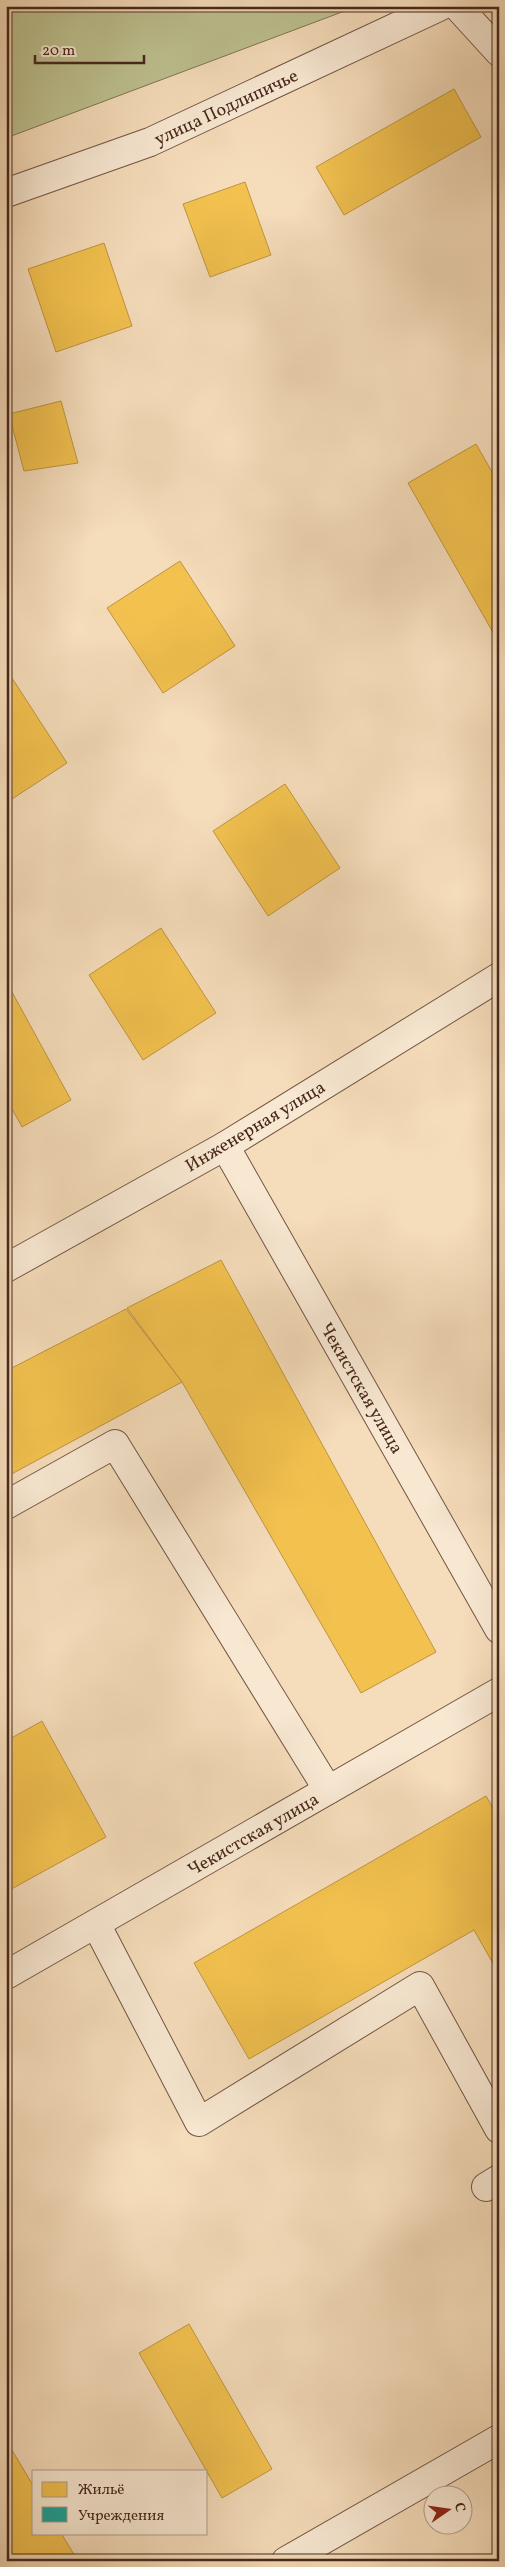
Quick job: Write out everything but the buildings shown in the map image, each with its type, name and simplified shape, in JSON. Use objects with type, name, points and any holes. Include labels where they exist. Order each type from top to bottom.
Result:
[{"type":"street","name":"улица Подлипичье","points":[[6,193],[150,142],[441,6]]},
{"type":"street","points":[[457,6],[499,52]]},
{"type":"street","name":"Инженерная улица","points":[[6,1268],[225,1146],[499,976]]},
{"type":"street","name":"Чекистская улица","points":[[225,1146],[499,1629]]},
{"type":"street","points":[[6,1506],[115,1444],[328,1790]]},
{"type":"street","name":"Чекистская улица","points":[[6,1975],[499,1692]]},
{"type":"street","points":[[96,1924],[200,2122],[420,1986],[499,2129]]},
{"type":"street","points":[[286,2561],[499,2439]]},
{"type":"green space","points":[[6,6],[358,6],[6,138]]}]
